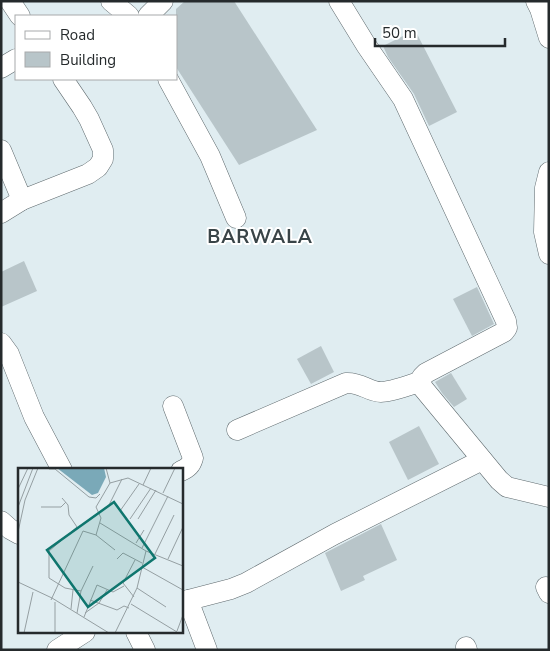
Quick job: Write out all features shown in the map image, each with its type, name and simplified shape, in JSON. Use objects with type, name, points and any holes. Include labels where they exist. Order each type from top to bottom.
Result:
[{"type":"street","points":[[10,1],[19,15]]},
{"type":"street","points":[[111,1],[128,15]]},
{"type":"street","points":[[149,15],[163,1]]},
{"type":"street","points":[[339,1],[403,99],[506,321],[507,328],[504,332],[426,373],[420,382]]},
{"type":"street","points":[[536,1],[549,38]]},
{"type":"street","points":[[1,68],[15,60]]},
{"type":"street","points":[[1,213],[22,200],[88,174],[98,167],[103,159],[102,150],[89,119],[64,80]]},
{"type":"street","points":[[169,80],[210,156],[236,218]]},
{"type":"street","points":[[1,150],[22,200]]},
{"type":"street","points":[[549,172],[545,188],[544,232],[549,254]]},
{"type":"street","points":[[1,343],[9,354],[34,417],[61,468]]},
{"type":"street","points":[[237,430],[346,383],[353,382],[382,392],[420,382]]},
{"type":"street","points":[[420,382],[506,487],[549,497]]},
{"type":"street","points":[[173,406],[193,458],[187,469],[182,471]]},
{"type":"street","points":[[207,650],[185,601],[231,589],[246,583],[335,534],[482,460]]},
{"type":"street","points":[[57,650],[82,634]]},
{"type":"street","points":[[137,634],[145,650]]},
{"type":"building","points":[[185,1],[234,1],[317,130],[239,165],[178,70],[178,15],[176,15],[176,9]]},
{"type":"building","points":[[415,30],[457,112],[429,126],[414,94],[388,57],[383,46]]},
{"type":"building","points":[[24,261],[37,291],[1,307],[1,272]]},
{"type":"building","points":[[477,287],[494,324],[472,336],[453,299]]},
{"type":"building","points":[[321,346],[334,372],[311,384],[297,359]]},
{"type":"building","points":[[451,373],[467,399],[454,407],[435,382]]},
{"type":"building","points":[[419,426],[439,464],[408,480],[389,442]]},
{"type":"building","points":[[381,524],[397,560],[363,576],[365,580],[341,591],[325,553]]},
{"type":"district","name":"BARWALA","points":[[260,237]]}]
